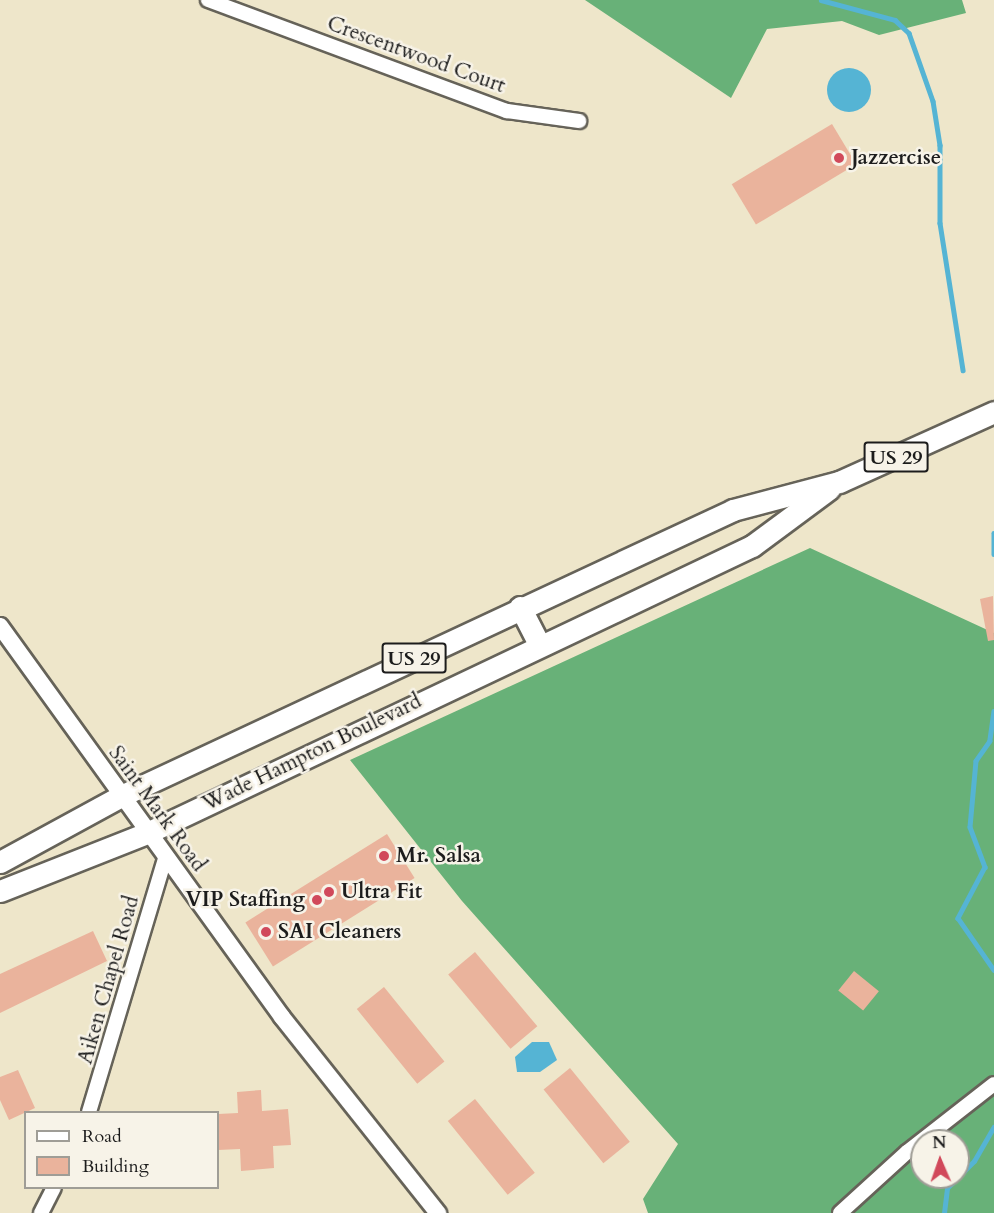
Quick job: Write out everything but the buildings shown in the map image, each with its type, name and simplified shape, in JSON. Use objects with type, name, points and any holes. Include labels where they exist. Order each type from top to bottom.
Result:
[{"type":"main road","name":"Wade Hampton Boulevard","points":[[0,862],[123,795],[733,510],[839,483],[994,412]]},
{"type":"main road","name":"Wade Hampton Boulevard","points":[[0,891],[147,833],[539,644],[752,546],[839,483]]},
{"type":"main road","points":[[520,608],[539,644]]},
{"type":"street","name":"Crescentwood Court","points":[[208,0],[236,5],[507,111],[579,121]]},
{"type":"street","name":"Saint Mark Road","points":[[0,626],[81,745],[123,795],[147,833],[282,1017],[438,1213]]},
{"type":"street","name":"Aiken Chapel Road","points":[[90,1111],[165,858]]},
{"type":"street","points":[[840,1213],[907,1152],[994,1084]]},
{"type":"street","points":[[41,1213],[53,1189]]},
{"type":"green space","points":[[585,0],[962,0],[966,13],[879,35],[842,21],[767,29],[731,98]]},
{"type":"green space","points":[[810,548],[994,633],[994,1213],[648,1213],[643,1199],[678,1144],[462,901],[350,760]]},
{"type":"water","points":[[849,68],[858,69],[865,74],[870,81],[870,99],[865,106],[858,111],[849,112],[840,111],[833,106],[828,99],[827,90],[828,81],[833,74],[840,69]]},
{"type":"water","points":[[532,1042],[549,1042],[557,1060],[540,1072],[517,1072],[515,1057]]},
{"type":"waterway","points":[[821,0],[895,20],[909,33],[933,101],[940,145],[940,223],[963,370]]},
{"type":"waterway","points":[[994,533],[994,554]]},
{"type":"waterway","points":[[994,711],[990,741],[976,761],[970,827],[985,867],[958,918],[994,970]]},
{"type":"waterway","points":[[944,1213],[947,1188],[974,1161],[994,1127]]},
{"type":"place","name":"Jazzercise","points":[[839,158]]},
{"type":"place","name":"Mr. Salsa","points":[[384,856]]},
{"type":"place","name":"Ultra Fit","points":[[329,892]]},
{"type":"place","name":"VIP Staffing","points":[[317,900]]},
{"type":"place","name":"SAI Cleaners","points":[[266,932]]}]
